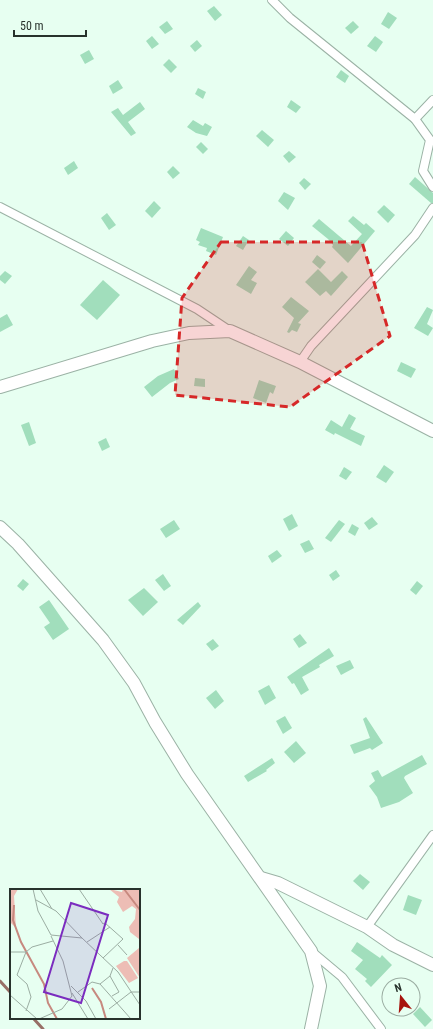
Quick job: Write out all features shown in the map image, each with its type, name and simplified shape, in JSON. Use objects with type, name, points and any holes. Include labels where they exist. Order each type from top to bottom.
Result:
[{"type":"street","points":[[272,0],[290,18],[415,119],[430,140],[423,171],[433,187]]},
{"type":"street","points":[[415,119],[433,100]]},
{"type":"street","points":[[0,207],[197,309],[230,331],[300,362],[433,431]]},
{"type":"street","points":[[300,362],[311,346],[415,235],[433,208]]},
{"type":"street","points":[[0,387],[152,341],[189,333],[230,331]]},
{"type":"street","points":[[0,527],[23,550],[103,640],[134,683],[155,722],[187,774],[261,878],[310,951],[342,977],[381,1029]]},
{"type":"street","points":[[367,927],[433,835]]},
{"type":"street","points":[[261,878],[285,887],[367,927],[393,945],[433,965]]},
{"type":"street","points":[[310,951],[320,986],[311,1029]]},
{"type":"highlighted area","points":[[221,242],[362,242],[390,336],[290,407],[175,395],[182,298]]},
{"type":"building","points":[[214,6],[222,15],[215,21],[207,11]]},
{"type":"building","points":[[388,12],[397,18],[389,29],[381,24]]},
{"type":"building","points":[[167,21],[173,29],[165,34],[159,27]]},
{"type":"building","points":[[353,21],[359,27],[351,34],[345,28]]},
{"type":"building","points":[[152,36],[159,44],[152,49],[146,41]]},
{"type":"building","points":[[375,36],[383,42],[376,52],[367,46]]},
{"type":"building","points":[[197,40],[202,46],[195,52],[190,46]]},
{"type":"building","points":[[89,50],[94,59],[85,64],[80,55]]},
{"type":"building","points":[[169,59],[177,67],[171,73],[163,65]]},
{"type":"building","points":[[341,70],[349,76],[345,83],[336,77]]},
{"type":"building","points":[[118,80],[123,88],[113,94],[109,86]]},
{"type":"building","points":[[198,88],[206,92],[203,99],[195,94]]},
{"type":"building","points":[[291,100],[301,107],[296,113],[287,107]]},
{"type":"building","points":[[140,102],[145,109],[128,122],[136,133],[131,136],[111,112],[118,108],[123,115]]},
{"type":"building","points":[[193,120],[203,126],[205,123],[212,127],[207,136],[196,133],[187,127]]},
{"type":"building","points":[[262,130],[274,140],[268,147],[256,136]]},
{"type":"building","points":[[201,142],[208,149],[203,154],[196,147]]},
{"type":"building","points":[[289,151],[296,157],[289,163],[283,156]]},
{"type":"building","points":[[74,161],[78,168],[68,175],[64,168]]},
{"type":"building","points":[[173,166],[180,173],[173,179],[167,172]]},
{"type":"building","points":[[415,177],[433,193],[433,203],[431,203],[409,184]]},
{"type":"building","points":[[304,178],[311,184],[305,190],[299,183]]},
{"type":"building","points":[[284,192],[295,198],[288,210],[278,201]]},
{"type":"building","points":[[154,201],[161,208],[152,218],[145,211]]},
{"type":"building","points":[[384,205],[395,215],[388,223],[377,212]]},
{"type":"building","points":[[107,213],[116,225],[109,230],[101,218]]},
{"type":"building","points":[[353,216],[364,225],[366,223],[375,231],[348,263],[332,247],[333,245],[328,239],[312,226],[319,219],[351,246],[362,234],[348,221]]},
{"type":"building","points":[[201,228],[223,237],[216,255],[206,251],[207,248],[198,245],[200,242],[196,240]]},
{"type":"building","points":[[286,231],[294,238],[288,246],[279,239]]},
{"type":"building","points":[[243,236],[249,240],[243,250],[236,246]]},
{"type":"building","points":[[317,255],[326,262],[320,269],[312,262]]},
{"type":"building","points":[[249,266],[257,272],[251,280],[257,283],[251,294],[236,285]]},
{"type":"building","points":[[318,269],[331,282],[342,271],[348,277],[331,296],[326,291],[320,296],[305,282]]},
{"type":"building","points":[[5,271],[12,276],[5,284],[0,280],[0,276]]},
{"type":"building","points":[[103,280],[120,295],[97,320],[80,305]]},
{"type":"building","points":[[291,297],[309,311],[298,323],[301,324],[297,332],[292,330],[289,333],[287,332],[294,318],[282,307]]},
{"type":"building","points":[[427,307],[433,310],[427,324],[433,328],[428,336],[414,328]]},
{"type":"building","points":[[7,314],[13,325],[0,332],[0,318]]},
{"type":"building","points":[[401,362],[416,369],[411,378],[397,371]]},
{"type":"building","points":[[174,369],[179,379],[170,383],[152,397],[144,387],[158,376]]},
{"type":"building","points":[[195,378],[205,379],[205,387],[194,386]]},
{"type":"building","points":[[259,380],[276,386],[273,394],[270,392],[266,403],[253,398]]},
{"type":"building","points":[[349,414],[356,418],[350,429],[365,436],[361,446],[335,433],[334,435],[325,430],[331,420],[342,427]]},
{"type":"building","points":[[29,422],[36,443],[29,446],[21,425]]},
{"type":"building","points":[[106,438],[110,447],[102,451],[98,442]]},
{"type":"building","points":[[384,465],[394,472],[386,483],[376,477]]},
{"type":"building","points":[[344,467],[352,472],[346,480],[339,476]]},
{"type":"building","points":[[292,514],[298,526],[289,531],[283,519]]},
{"type":"building","points":[[372,517],[378,524],[369,530],[364,523]]},
{"type":"building","points":[[174,520],[180,529],[166,538],[160,529]]},
{"type":"building","points":[[339,520],[345,524],[331,542],[325,538]]},
{"type":"building","points":[[352,524],[359,528],[355,536],[348,532]]},
{"type":"building","points":[[309,540],[314,549],[305,553],[300,544]]},
{"type":"building","points":[[277,550],[282,556],[272,563],[268,556]]},
{"type":"building","points":[[336,570],[340,576],[333,581],[329,575]]},
{"type":"building","points":[[163,574],[171,586],[164,591],[155,580]]},
{"type":"building","points":[[23,579],[29,584],[23,591],[17,586]]},
{"type":"building","points":[[417,581],[423,586],[416,595],[410,590]]},
{"type":"building","points":[[144,588],[158,602],[143,616],[128,600]]},
{"type":"building","points":[[49,600],[69,629],[53,640],[44,627],[50,623],[39,607]]},
{"type":"building","points":[[198,602],[201,606],[183,625],[177,620]]},
{"type":"building","points":[[300,634],[307,643],[299,648],[293,639]]},
{"type":"building","points":[[213,639],[219,646],[212,651],[206,644]]},
{"type":"building","points":[[329,648],[334,656],[319,665],[320,667],[302,677],[309,690],[301,695],[294,683],[292,684],[287,677]]},
{"type":"building","points":[[350,660],[354,668],[341,675],[336,666]]},
{"type":"building","points":[[269,685],[276,698],[265,705],[258,691]]},
{"type":"building","points":[[216,690],[224,701],[215,709],[206,698]]},
{"type":"building","points":[[285,716],[292,728],[283,734],[276,721]]},
{"type":"building","points":[[366,717],[383,743],[372,750],[370,748],[354,754],[350,745],[370,738],[363,719]]},
{"type":"building","points":[[296,741],[306,753],[294,763],[284,752]]},
{"type":"building","points":[[422,755],[427,764],[404,778],[413,793],[399,802],[381,808],[377,797],[369,786],[375,781],[371,773],[378,770],[382,777]]},
{"type":"building","points":[[272,758],[275,763],[266,770],[267,771],[248,782],[244,776]]},
{"type":"building","points":[[360,874],[370,882],[363,890],[353,881]]},
{"type":"building","points":[[408,895],[422,900],[416,915],[403,910]]},
{"type":"building","points":[[357,942],[380,958],[382,955],[392,965],[371,987],[365,981],[367,979],[355,969],[363,960],[351,951]]},
{"type":"building","points":[[421,1008],[432,1020],[425,1027],[416,1017],[421,1017]]},
{"type":"waterway","points":[[0,981],[10,992]]},
{"type":"waterway","points":[[34,1019],[43,1029]]}]
